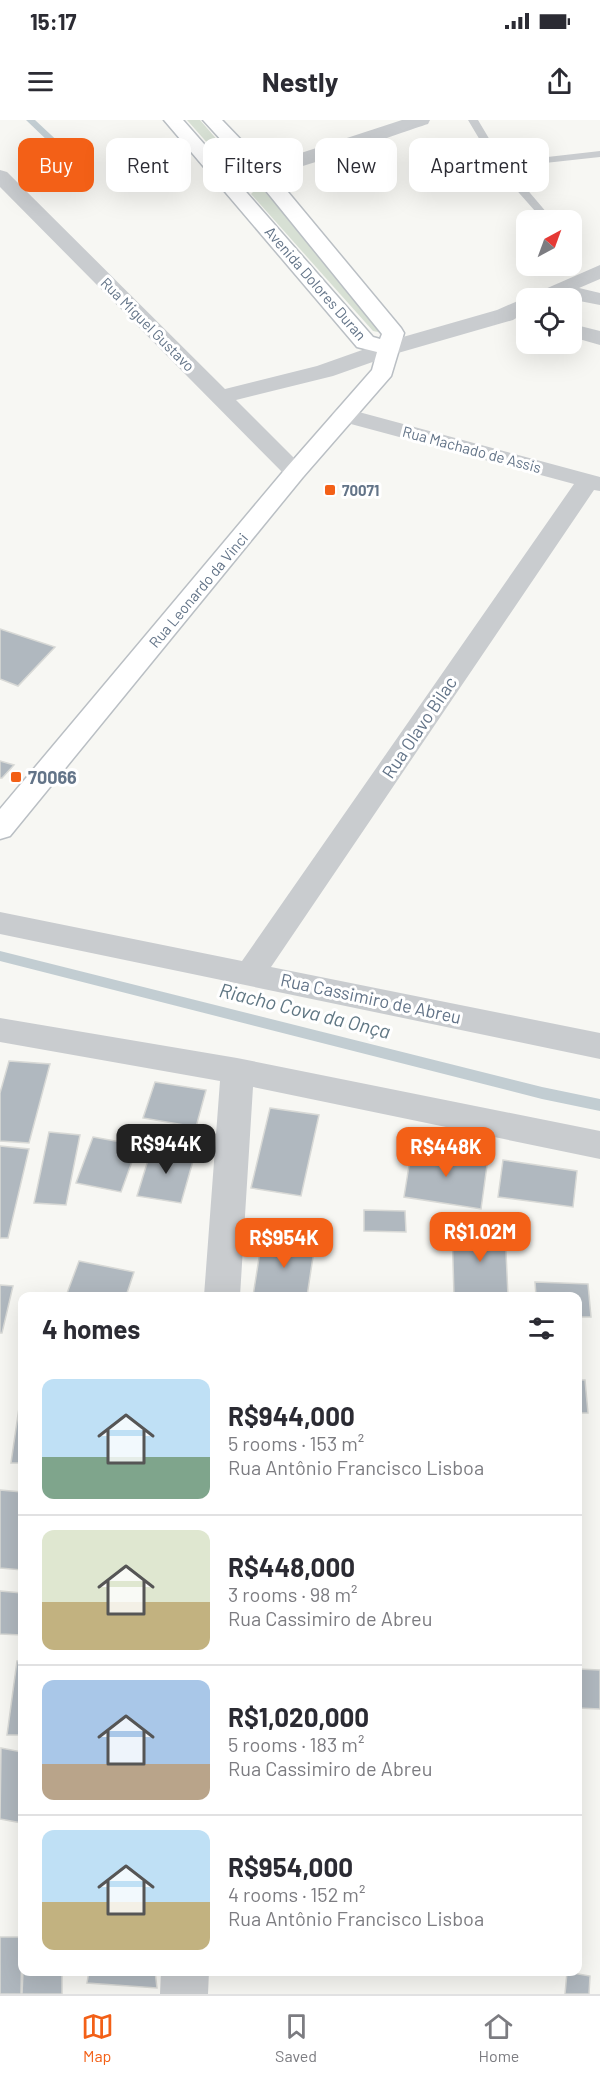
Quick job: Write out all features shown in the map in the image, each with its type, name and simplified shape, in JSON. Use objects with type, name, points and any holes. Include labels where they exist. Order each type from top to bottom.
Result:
[{"type":"street","name":"Avenida Dolores Duran","points":[[173,120],[203,153]]},
{"type":"street","name":"Avenida Dolores Duran","points":[[212,120],[229,138]]},
{"type":"street","points":[[303,158],[421,120]]},
{"type":"street","name":"Rua Miguel Gustavo","points":[[0,176],[295,472]]},
{"type":"street","name":"Avenida Dolores Duran","points":[[237,192],[365,342],[390,348],[393,333],[277,192]]},
{"type":"street","points":[[562,288],[600,271]]},
{"type":"street","points":[[582,297],[600,299]]},
{"type":"street","points":[[221,397],[324,371],[390,348],[516,317]]},
{"type":"street","points":[[582,334],[600,338]]},
{"type":"street","name":"Rua Leonardo da Vinci","points":[[4,818],[295,472],[383,371],[390,348]]},
{"type":"street","name":"Rua Machado de Assis","points":[[344,415],[594,482]]},
{"type":"street","name":"Rua Olavo Bilac","points":[[250,973],[594,482]]},
{"type":"street","name":"Rua Cassimiro de Abreu","points":[[0,923],[600,1046]]},
{"type":"street","points":[[0,1030],[237,1071],[600,1144]]},
{"type":"street","points":[[222,1292],[237,1071]]},
{"type":"street","points":[[184,1994],[185,1976]]},
{"type":"lane","points":[[472,120],[483,138]]},
{"type":"lane","points":[[549,160],[600,154]]},
{"type":"lane","points":[[524,192],[539,210]]},
{"type":"shaded area","points":[[187,120],[200,120],[216,138],[203,138]]},
{"type":"shaded area","points":[[265,192],[386,329],[383,333],[373,331],[251,194]]},
{"type":"building","points":[[0,629],[55,647],[18,686],[0,679]]},
{"type":"building","points":[[0,761],[14,765],[2,778],[0,778]]},
{"type":"building","points":[[9,1061],[50,1064],[29,1143],[0,1141],[0,1093]]},
{"type":"building","points":[[155,1082],[206,1090],[196,1127],[143,1118]]},
{"type":"building","points":[[270,1108],[319,1115],[301,1196],[251,1188]]},
{"type":"building","points":[[49,1132],[80,1135],[66,1205],[34,1203]]},
{"type":"building","points":[[93,1137],[138,1145],[121,1192],[76,1183]]},
{"type":"building","points":[[0,1146],[29,1149],[8,1238],[0,1238]]},
{"type":"building","points":[[152,1147],[195,1154],[181,1203],[137,1196]]},
{"type":"building","points":[[412,1147],[488,1158],[481,1209],[404,1197]]},
{"type":"building","points":[[503,1160],[577,1171],[573,1207],[498,1197]]},
{"type":"building","points":[[364,1210],[405,1211],[406,1232],[364,1231]]},
{"type":"building","points":[[452,1228],[505,1230],[508,1292],[454,1292]]},
{"type":"building","points":[[262,1239],[315,1244],[308,1292],[254,1292]]},
{"type":"building","points":[[79,1261],[134,1272],[127,1292],[67,1292]]},
{"type":"building","points":[[535,1282],[588,1284],[591,1317],[582,1317],[582,1292],[536,1292]]},
{"type":"building","points":[[0,1285],[13,1286],[2,1333],[0,1333]]},
{"type":"building","points":[[582,1380],[585,1380],[588,1413],[582,1413]]},
{"type":"building","points":[[18,1415],[18,1463],[11,1463]]},
{"type":"building","points":[[0,1490],[18,1492],[18,1570],[0,1568]]},
{"type":"building","points":[[0,1591],[18,1593],[18,1635],[0,1634]]},
{"type":"building","points":[[17,1661],[18,1661],[18,1735],[7,1735]]},
{"type":"building","points":[[582,1669],[600,1670],[600,1709],[582,1708]]},
{"type":"building","points":[[1,1748],[18,1751],[18,1822],[0,1819]]},
{"type":"building","points":[[0,1937],[18,1937],[18,1976],[21,1976],[21,1994],[0,1994]]},
{"type":"building","points":[[23,1976],[62,1976],[62,1994],[22,1994]]},
{"type":"building","points":[[88,1976],[156,1976],[157,1988],[87,1983]]},
{"type":"building","points":[[567,1976],[590,1976],[589,1994],[565,1994]]},
{"type":"waterway","points":[[30,120],[49,138]]},
{"type":"waterway","name":"Riacho Cova da Onça","points":[[0,956],[542,1093],[600,1105]]},
{"type":"place","name":"70071","points":[[330,490]]},
{"type":"place","name":"70066","points":[[16,777]]}]
